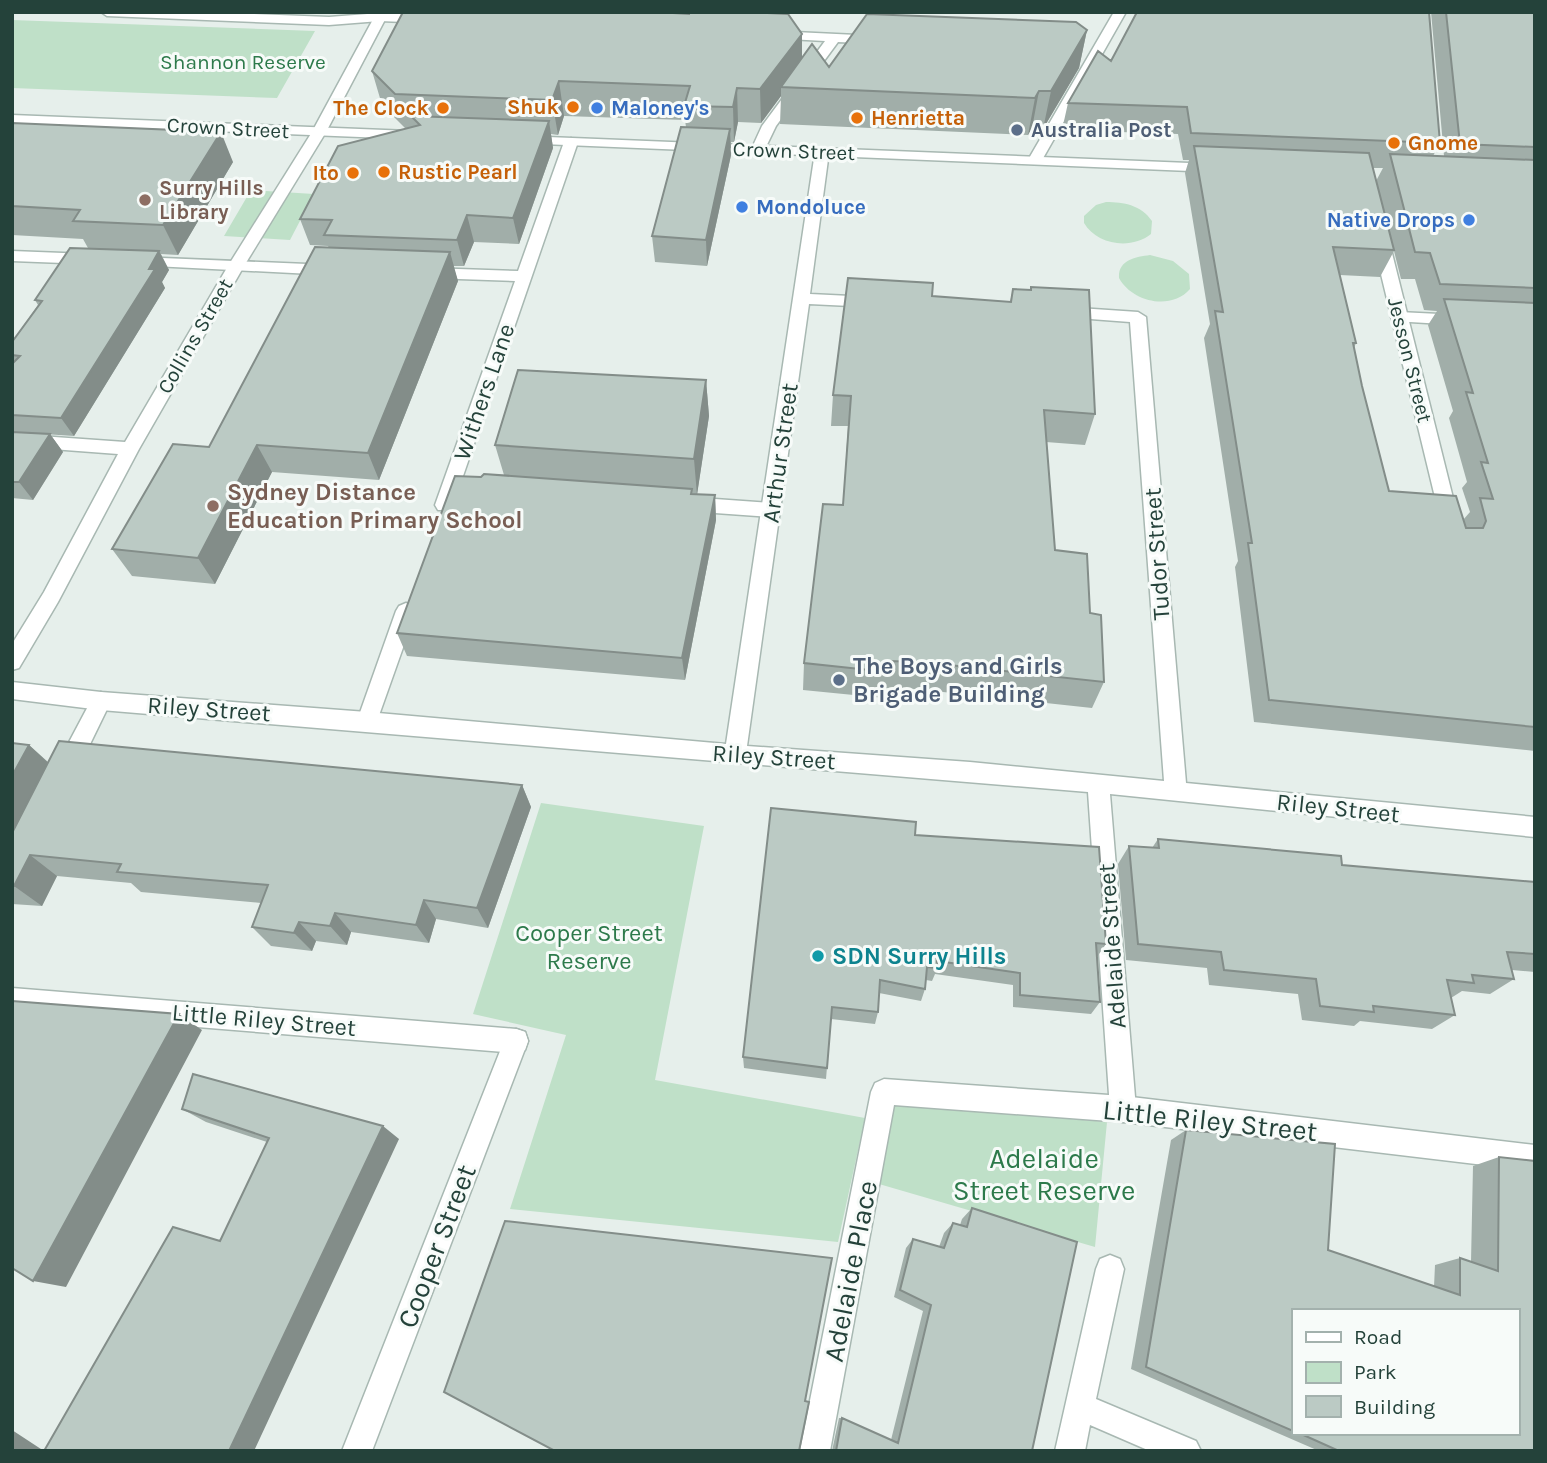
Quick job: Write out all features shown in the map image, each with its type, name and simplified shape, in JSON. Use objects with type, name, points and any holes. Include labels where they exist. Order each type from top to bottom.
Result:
[{"type":"street","points":[[107,12],[329,21],[382,15],[441,20]]},
{"type":"street","points":[[1035,160],[1092,48],[1120,12]]},
{"type":"street","name":"Collins Street","points":[[12,662],[51,597],[130,449],[236,266],[318,132],[382,15]]},
{"type":"street","points":[[760,35],[890,40]]},
{"type":"street","points":[[758,150],[769,126],[834,38]]},
{"type":"street","name":"Crown Street","points":[[12,119],[425,136]]},
{"type":"street","name":"Crown Street","points":[[505,139],[1233,168]]},
{"type":"street","name":"Withers Lane","points":[[438,524],[458,486],[571,142]]},
{"type":"street","name":"Arthur Street","points":[[736,754],[740,710],[772,510],[822,152]]},
{"type":"street","name":"Jesson Street","points":[[1375,216],[1452,533]]},
{"type":"street","points":[[12,256],[346,270]]},
{"type":"street","points":[[415,273],[525,276]]},
{"type":"street","points":[[802,299],[891,303]]},
{"type":"street","name":"Tudor Street","points":[[1044,311],[1138,317],[1176,792]]},
{"type":"street","points":[[1399,317],[1481,321]]},
{"type":"street","points":[[12,440],[130,449]]},
{"type":"street","points":[[665,502],[772,510]]},
{"type":"street","points":[[367,721],[410,599]]},
{"type":"street","name":"Riley Street","points":[[12,690],[101,701],[970,771],[1535,827]]},
{"type":"street","points":[[57,788],[101,701]]},
{"type":"street","name":"Adelaide Street","points":[[1098,784],[1123,1109]]},
{"type":"street","name":"Little Riley Street","points":[[12,999],[516,1041]]},
{"type":"street","name":"Cooper Street","points":[[357,1451],[516,1041]]},
{"type":"street","name":"Little Riley Street","points":[[884,1092],[1123,1109],[1535,1158]]},
{"type":"street","name":"Adelaide Place","points":[[815,1451],[884,1092]]},
{"type":"street","points":[[1070,1451],[1110,1269]]},
{"type":"street","points":[[1079,1406],[1186,1451]]},
{"type":"green space","name":"Shannon Reserve","points":[[12,20],[315,31],[277,98],[12,88]]},
{"type":"green space","points":[[251,190],[314,194],[290,240],[224,236]]},
{"type":"green space","points":[[1106,202],[1126,204],[1143,211],[1152,221],[1151,234],[1134,242],[1124,243],[1115,243],[1097,236],[1084,223],[1084,216],[1096,205]]},
{"type":"green space","points":[[1150,255],[1173,261],[1189,274],[1190,289],[1182,296],[1163,302],[1142,298],[1133,293],[1119,278],[1121,267],[1133,258]]},
{"type":"green space","name":"Cooper Street Reserve","points":[[541,803],[704,826],[655,1080],[865,1118],[838,1242],[510,1209],[566,1035],[473,1014]]},
{"type":"green space","name":"Adelaide Street Reserve","points":[[892,1104],[1107,1122],[1095,1247],[879,1184]]},
{"type":"building","points":[[403,12],[788,14],[802,34],[760,89],[737,88],[733,107],[684,106],[690,86],[559,81],[552,100],[395,94],[372,71]]},
{"type":"building","points":[[1137,12],[1429,12],[1440,143],[1191,133],[1187,107],[1068,103],[1098,51],[1111,61]]},
{"type":"building","points":[[1446,12],[1535,12],[1535,147],[1460,144]]},
{"type":"building","points":[[867,14],[1076,22],[1087,30],[1051,91],[1039,91],[1035,98],[781,87],[812,44],[829,67]]},
{"type":"building","points":[[411,116],[549,121],[513,218],[467,215],[457,240],[324,235],[332,220],[300,219],[338,146],[420,125]]},
{"type":"building","points":[[12,123],[221,132],[163,225],[73,221],[80,210],[12,206]]},
{"type":"building","points":[[681,127],[730,129],[706,240],[652,236]]},
{"type":"building","points":[[1194,146],[1369,153],[1394,250],[1333,247],[1356,343],[1353,343],[1362,386],[1389,491],[1456,496],[1466,528],[1483,528],[1486,521],[1480,498],[1493,499],[1481,462],[1488,463],[1466,392],[1473,393],[1444,299],[1535,303],[1535,727],[1269,700],[1248,543],[1252,543],[1215,311],[1223,312]]},
{"type":"building","points":[[1390,154],[1535,160],[1535,288],[1440,284],[1430,253],[1415,252]]},
{"type":"building","points":[[315,247],[450,252],[368,453],[257,445],[198,558],[112,549],[173,444],[209,447]]},
{"type":"building","points":[[70,248],[159,251],[149,269],[155,269],[61,418],[12,415],[12,364],[20,356],[12,355],[12,342],[42,301],[35,300]]},
{"type":"building","points":[[848,278],[933,283],[932,296],[1011,302],[1013,289],[1031,290],[1031,287],[1089,290],[1095,414],[1044,410],[1055,550],[1087,554],[1090,613],[1101,615],[1104,682],[921,662],[889,661],[888,672],[804,663],[823,504],[843,505],[851,396],[833,395]]},
{"type":"building","points":[[518,370],[706,380],[694,459],[495,445]]},
{"type":"building","points":[[12,432],[50,434],[19,482],[12,482]]},
{"type":"building","points":[[484,474],[692,489],[691,494],[715,495],[682,658],[397,633],[455,476],[481,477]]},
{"type":"building","points":[[59,741],[522,785],[477,908],[424,900],[416,925],[335,913],[330,926],[299,922],[294,933],[252,927],[268,885],[117,872],[121,864],[30,855],[12,886],[12,833]]},
{"type":"building","points":[[12,743],[29,745],[12,776]]},
{"type":"building","points":[[771,808],[916,822],[915,835],[1099,847],[1106,944],[1096,943],[1100,1002],[1020,995],[1020,973],[937,961],[937,968],[927,967],[925,989],[880,980],[878,1012],[832,1007],[827,1068],[743,1057]]},
{"type":"building","points":[[1158,839],[1341,856],[1342,865],[1535,882],[1535,954],[1507,952],[1514,979],[1472,975],[1474,983],[1447,980],[1455,1015],[1373,1006],[1374,1012],[1320,1006],[1316,979],[1224,970],[1221,952],[1138,944],[1129,846],[1159,848]]},
{"type":"building","points":[[12,1001],[179,1014],[33,1281],[12,1268]]},
{"type":"building","points":[[193,1074],[383,1126],[229,1451],[44,1451],[173,1227],[220,1241],[269,1138],[182,1109]]},
{"type":"building","points":[[1186,1130],[1335,1144],[1328,1250],[1460,1295],[1460,1258],[1498,1271],[1499,1157],[1535,1161],[1535,1451],[1339,1451],[1303,1435],[1519,1435],[1519,1309],[1292,1309],[1292,1431],[1146,1367]]},
{"type":"building","points":[[972,1208],[1077,1242],[1032,1451],[836,1451],[842,1418],[898,1443],[931,1305],[900,1290],[913,1239],[944,1248],[953,1223],[967,1227]]},
{"type":"building","points":[[505,1221],[832,1258],[805,1401],[809,1402],[799,1451],[555,1451],[444,1392]]},
{"type":"place","name":"Shuk","points":[[573,107]]},
{"type":"place","name":"The Clock","points":[[443,108]]},
{"type":"place","name":"Maloney's","points":[[597,108]]},
{"type":"place","name":"Henrietta","points":[[857,118]]},
{"type":"place","name":"Australia Post","points":[[1017,130]]},
{"type":"place","name":"Gnome","points":[[1394,143]]},
{"type":"place","name":"Rustic Pearl","points":[[384,172]]},
{"type":"place","name":"Ito","points":[[353,173]]},
{"type":"place","name":"Surry Hills Library","points":[[145,200]]},
{"type":"place","name":"Mondoluce","points":[[742,207]]},
{"type":"place","name":"Native Drops","points":[[1469,220]]},
{"type":"place","name":"Sydney Distance Education Primary School","points":[[213,506]]},
{"type":"place","name":"The Boys and Girls Brigade Building","points":[[839,680]]},
{"type":"place","name":"SDN Surry Hills","points":[[818,956]]}]
